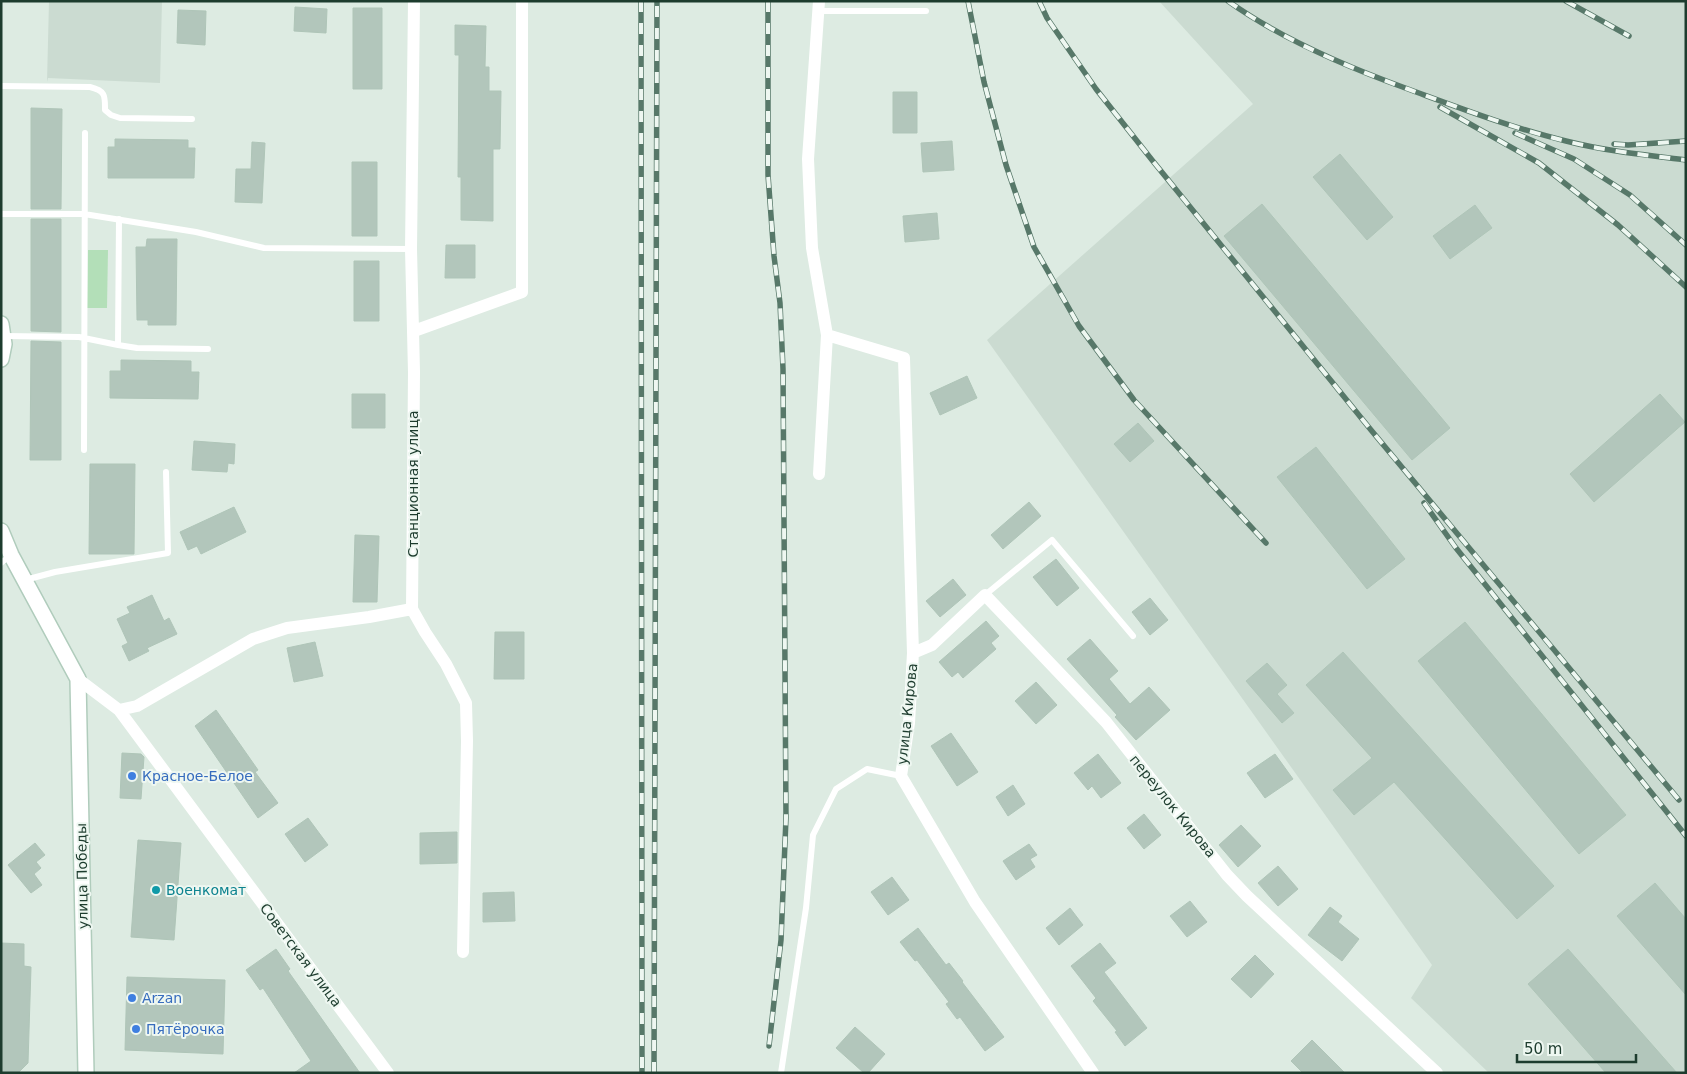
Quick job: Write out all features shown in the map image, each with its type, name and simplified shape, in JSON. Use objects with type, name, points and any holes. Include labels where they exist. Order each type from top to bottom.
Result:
[{"type":"street","name":"Станционная улица","points":[[414,1],[411,249],[414,331],[412,609],[446,664],[466,703],[468,741],[463,952]]},
{"type":"street","points":[[414,331],[522,292],[522,1]]},
{"type":"street","points":[[818,6],[808,159],[812,248],[828,335],[819,474]]},
{"type":"street","points":[[1,359],[3,353],[3,330]]},
{"type":"street","name":"улица Кирова","points":[[828,335],[904,358],[913,653],[909,723],[901,776],[975,902],[1093,1073]]},
{"type":"street","points":[[1,531],[6,559],[25,580],[78,679]]},
{"type":"street","points":[[913,653],[932,645],[985,595]]},
{"type":"street","name":"переулок Кирова","points":[[985,595],[1106,722],[1227,875],[1247,896],[1437,1073]]},
{"type":"street","points":[[119,710],[136,706],[262,636],[287,628],[412,609]]},
{"type":"street","name":"Советская улица","points":[[78,679],[119,710],[388,1073]]},
{"type":"street","name":"улица Победы","points":[[78,679],[86,1073]]},
{"type":"lane","points":[[818,6],[926,11]]},
{"type":"lane","points":[[1,86],[90,87],[102,92],[105,96],[105,110],[114,117],[192,119]]},
{"type":"lane","points":[[84,133],[84,450]]},
{"type":"lane","points":[[1,214],[84,214],[196,232],[264,248],[411,249]]},
{"type":"lane","points":[[118,345],[119,219]]},
{"type":"lane","points":[[3,330],[84,337],[137,348],[208,349]]},
{"type":"lane","points":[[25,580],[55,572],[168,553],[166,472]]},
{"type":"lane","points":[[985,595],[1052,540],[1133,636]]},
{"type":"lane","points":[[781,1073],[806,908],[813,835],[836,789],[867,770],[901,776]]},
{"type":"shaded area","points":[[49,1],[162,1],[160,83],[48,78],[47,82]]},
{"type":"shaded area","points":[[1159,1],[1686,1],[1686,1073],[1489,1073],[1411,998],[1432,965],[987,340],[1253,104]]},
{"type":"green space","points":[[88,250],[108,250],[107,308],[87,308]]},
{"type":"building","points":[[295,7],[327,9],[326,33],[294,31]]},
{"type":"building","points":[[353,8],[382,8],[382,89],[353,89]]},
{"type":"building","points":[[178,10],[206,11],[205,45],[177,43]]},
{"type":"building","points":[[455,25],[486,26],[485,67],[489,67],[489,91],[501,91],[500,149],[493,149],[493,221],[461,220],[461,177],[458,177],[459,55],[455,55]]},
{"type":"building","points":[[893,92],[917,92],[917,133],[893,133]]},
{"type":"building","points":[[31,108],[62,109],[61,209],[31,209]]},
{"type":"building","points":[[115,139],[188,140],[188,148],[195,148],[194,178],[108,178],[108,147],[115,147]]},
{"type":"building","points":[[952,141],[954,170],[923,172],[921,143]]},
{"type":"building","points":[[252,142],[265,143],[262,203],[235,202],[236,169],[251,169]]},
{"type":"building","points":[[1340,154],[1393,217],[1367,240],[1313,177]]},
{"type":"building","points":[[352,162],[377,162],[377,236],[352,236]]},
{"type":"building","points":[[1262,204],[1450,428],[1412,460],[1224,236]]},
{"type":"building","points":[[1475,205],[1492,228],[1450,259],[1433,236]]},
{"type":"building","points":[[937,213],[939,239],[905,242],[903,216]]},
{"type":"building","points":[[31,219],[61,219],[61,332],[31,331]]},
{"type":"building","points":[[147,239],[177,239],[176,325],[148,325],[148,320],[137,320],[136,247],[146,247]]},
{"type":"building","points":[[446,245],[475,245],[475,278],[445,278]]},
{"type":"building","points":[[354,261],[379,261],[379,321],[354,321]]},
{"type":"building","points":[[31,341],[61,342],[61,460],[30,460]]},
{"type":"building","points":[[121,360],[191,361],[191,372],[199,372],[198,399],[110,398],[110,371],[121,371]]},
{"type":"building","points":[[967,376],[977,398],[940,415],[930,393]]},
{"type":"building","points":[[352,394],[385,394],[385,428],[352,428]]},
{"type":"building","points":[[1660,394],[1685,422],[1594,502],[1570,474]]},
{"type":"building","points":[[1138,423],[1154,441],[1130,462],[1114,444]]},
{"type":"building","points":[[194,441],[235,444],[234,464],[228,463],[227,472],[192,470]]},
{"type":"building","points":[[1316,447],[1405,559],[1367,589],[1277,477]]},
{"type":"building","points":[[90,464],[135,464],[134,554],[89,554]]},
{"type":"building","points":[[1029,502],[1041,516],[1003,549],[991,535]]},
{"type":"building","points":[[234,507],[246,532],[201,554],[197,546],[188,550],[180,532]]},
{"type":"building","points":[[355,535],[379,536],[377,602],[353,602]]},
{"type":"building","points":[[1056,559],[1079,588],[1057,606],[1033,577]]},
{"type":"building","points":[[953,579],[966,595],[940,617],[926,601]]},
{"type":"building","points":[[152,595],[164,621],[169,618],[177,634],[147,648],[149,651],[129,661],[122,646],[128,643],[117,619],[130,613],[127,607]]},
{"type":"building","points":[[1150,598],[1168,620],[1150,635],[1132,612]]},
{"type":"building","points":[[986,621],[999,636],[991,643],[996,649],[963,678],[958,672],[952,677],[939,662]]},
{"type":"building","points":[[1465,622],[1626,815],[1579,854],[1418,661]]},
{"type":"building","points":[[495,632],[524,632],[524,679],[494,679]]},
{"type":"building","points":[[1090,639],[1118,671],[1109,679],[1130,704],[1149,687],[1170,710],[1136,740],[1115,717],[1117,715],[1067,659]]},
{"type":"building","points":[[315,642],[323,676],[294,682],[287,648]]},
{"type":"building","points":[[1343,652],[1554,886],[1517,919],[1394,782],[1354,815],[1333,790],[1372,758],[1306,685]]},
{"type":"building","points":[[1267,663],[1287,685],[1277,694],[1294,713],[1282,723],[1246,681]]},
{"type":"building","points":[[1036,682],[1057,705],[1036,724],[1015,701]]},
{"type":"building","points":[[216,710],[258,770],[255,772],[278,803],[258,818],[195,726]]},
{"type":"building","points":[[951,733],[978,772],[957,786],[931,746]]},
{"type":"building","name":"Красное-Белое","points":[[122,753],[141,754],[144,757],[141,799],[120,798]]},
{"type":"building","points":[[1098,754],[1121,783],[1101,798],[1092,786],[1088,790],[1074,773]]},
{"type":"building","points":[[1275,754],[1293,779],[1265,798],[1247,773]]},
{"type":"building","points":[[1013,785],[1025,804],[1008,816],[996,797]]},
{"type":"building","points":[[1144,814],[1161,835],[1144,849],[1127,828]]},
{"type":"building","points":[[308,818],[328,845],[305,862],[285,834]]},
{"type":"building","points":[[1241,825],[1261,846],[1238,867],[1219,845]]},
{"type":"building","points":[[457,832],[457,863],[420,864],[420,833]]},
{"type":"building","name":"Военкомат","points":[[138,840],[181,843],[174,940],[131,937]]},
{"type":"building","points":[[35,843],[45,855],[36,862],[41,868],[34,874],[42,885],[31,893],[8,865]]},
{"type":"building","points":[[1029,844],[1037,855],[1030,859],[1035,867],[1016,880],[1003,861]]},
{"type":"building","points":[[1278,866],[1298,889],[1278,906],[1258,883]]},
{"type":"building","points":[[892,877],[909,900],[888,915],[871,892]]},
{"type":"building","points":[[1655,883],[1686,919],[1686,995],[1617,916]]},
{"type":"building","points":[[514,892],[515,921],[483,922],[483,893]]},
{"type":"building","points":[[1190,901],[1207,922],[1187,937],[1170,916]]},
{"type":"building","points":[[1330,907],[1342,916],[1338,922],[1359,939],[1342,961],[1308,935]]},
{"type":"building","points":[[1070,908],[1083,925],[1059,945],[1046,928]]},
{"type":"building","points":[[918,928],[946,965],[949,963],[1004,1037],[985,1051],[960,1017],[957,1019],[946,1004],[949,1002],[917,960],[915,961],[900,942]]},
{"type":"building","points":[[1,943],[24,944],[24,966],[31,967],[28,1063],[18,1073],[1,1073]]},
{"type":"building","points":[[1100,943],[1116,963],[1104,972],[1147,1028],[1125,1046],[1115,1032],[1117,1031],[1093,1001],[1096,998],[1071,966]]},
{"type":"building","points":[[276,949],[290,969],[288,971],[360,1073],[294,1073],[311,1061],[263,988],[260,990],[246,970]]},
{"type":"building","points":[[1568,949],[1677,1073],[1606,1073],[1528,984]]},
{"type":"building","points":[[1255,955],[1274,974],[1251,998],[1231,979]]},
{"type":"building","points":[[127,977],[225,980],[223,1054],[125,1050]]},
{"type":"building","points":[[855,1027],[885,1054],[868,1073],[864,1073],[836,1048]]},
{"type":"building","points":[[1312,1040],[1345,1073],[1303,1073],[1291,1061]]},
{"type":"railway","points":[[641,1],[642,1073]]},
{"type":"railway","points":[[654,1073],[657,1]]},
{"type":"railway","points":[[768,1],[768,175],[774,256],[780,303],[783,369],[786,818],[781,940],[769,1046]]},
{"type":"railway","points":[[968,1],[984,82],[1006,165],[1034,247],[1079,326],[1134,400],[1266,543]]},
{"type":"railway","points":[[1039,1],[1047,18],[1096,89],[1152,160],[1371,430],[1679,800]]},
{"type":"railway","points":[[1228,1],[1270,28],[1338,62],[1486,117],[1546,136],[1581,144],[1686,160]]},
{"type":"railway","points":[[1566,1],[1629,36]]},
{"type":"railway","points":[[1440,107],[1539,163],[1618,225],[1686,287]]},
{"type":"railway","points":[[1515,133],[1574,159],[1630,195],[1686,245]]},
{"type":"railway","points":[[1614,144],[1628,145],[1686,141]]},
{"type":"railway","points":[[1424,503],[1456,548],[1686,836]]},
{"type":"place","name":"Красное-Белое","points":[[132,776]]},
{"type":"place","name":"Военкомат","points":[[156,890]]},
{"type":"place","name":"Arzan","points":[[132,998]]},
{"type":"place","name":"Пятёрочка","points":[[136,1029]]}]
